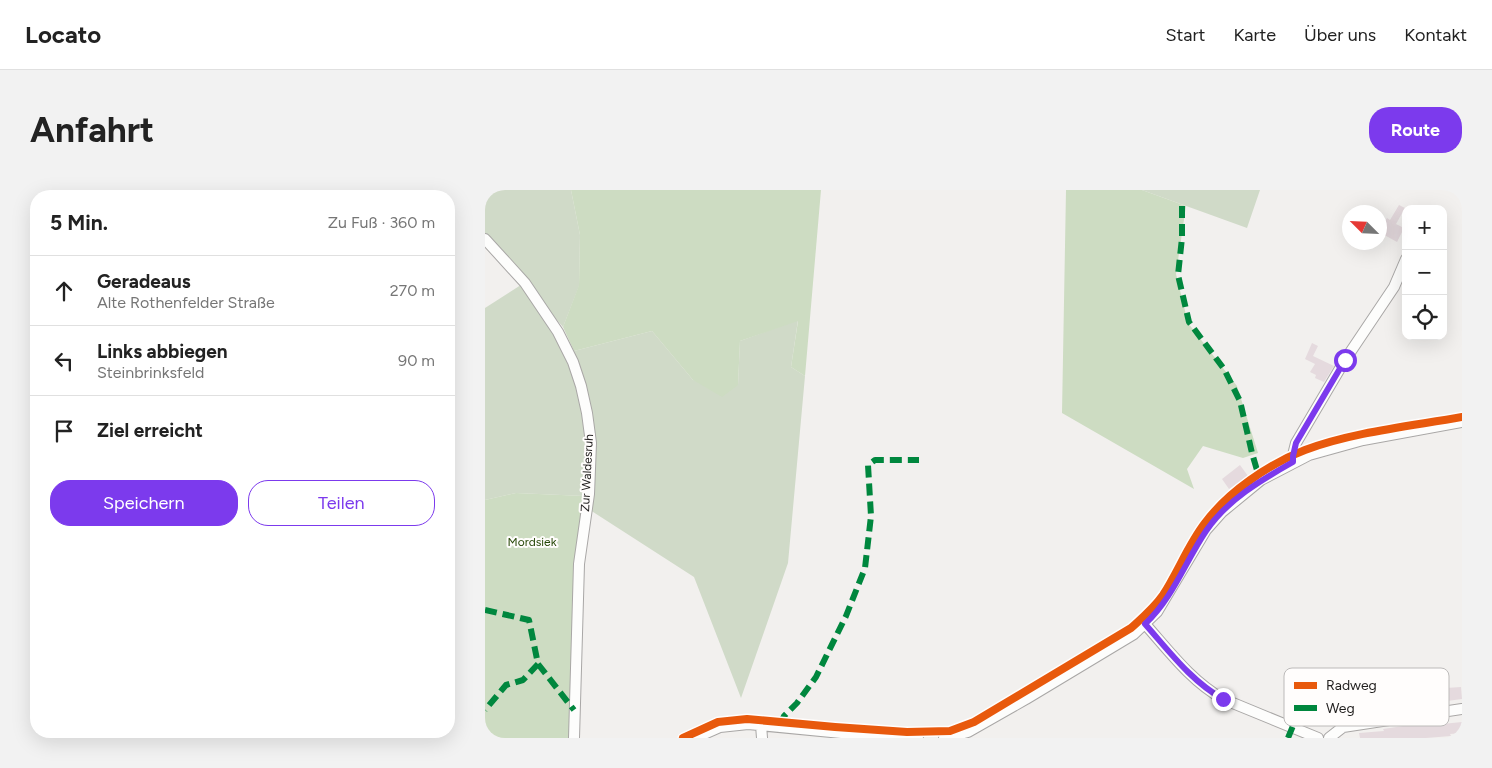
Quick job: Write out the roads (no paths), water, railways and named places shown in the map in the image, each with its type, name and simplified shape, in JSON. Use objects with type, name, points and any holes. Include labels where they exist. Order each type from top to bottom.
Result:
[{"type":"street","name":"Zur Waldesruh","points":[[485,239],[525,283],[558,332],[573,362],[587,413],[591,443],[589,494],[579,564],[574,738]]},
{"type":"street","points":[[1293,462],[1296,443],[1345,360],[1394,286],[1402,268]]},
{"type":"street","points":[[949,737],[968,732],[1134,634],[1162,605],[1206,530],[1223,512],[1261,480],[1309,455],[1363,440],[1462,422]]},
{"type":"street","points":[[1145,624],[1192,677],[1208,691],[1284,724]]},
{"type":"street","points":[[1449,711],[1462,709]]},
{"type":"street","points":[[695,738],[720,727],[748,724],[862,735],[918,738]]},
{"type":"street","points":[[761,725],[762,738]]},
{"type":"street","points":[[1289,726],[1318,738]]},
{"type":"street","points":[[1329,738],[1343,727],[1350,726]]},
{"type":"park label","name":"Mordsiek","points":[[532,542]]}]
